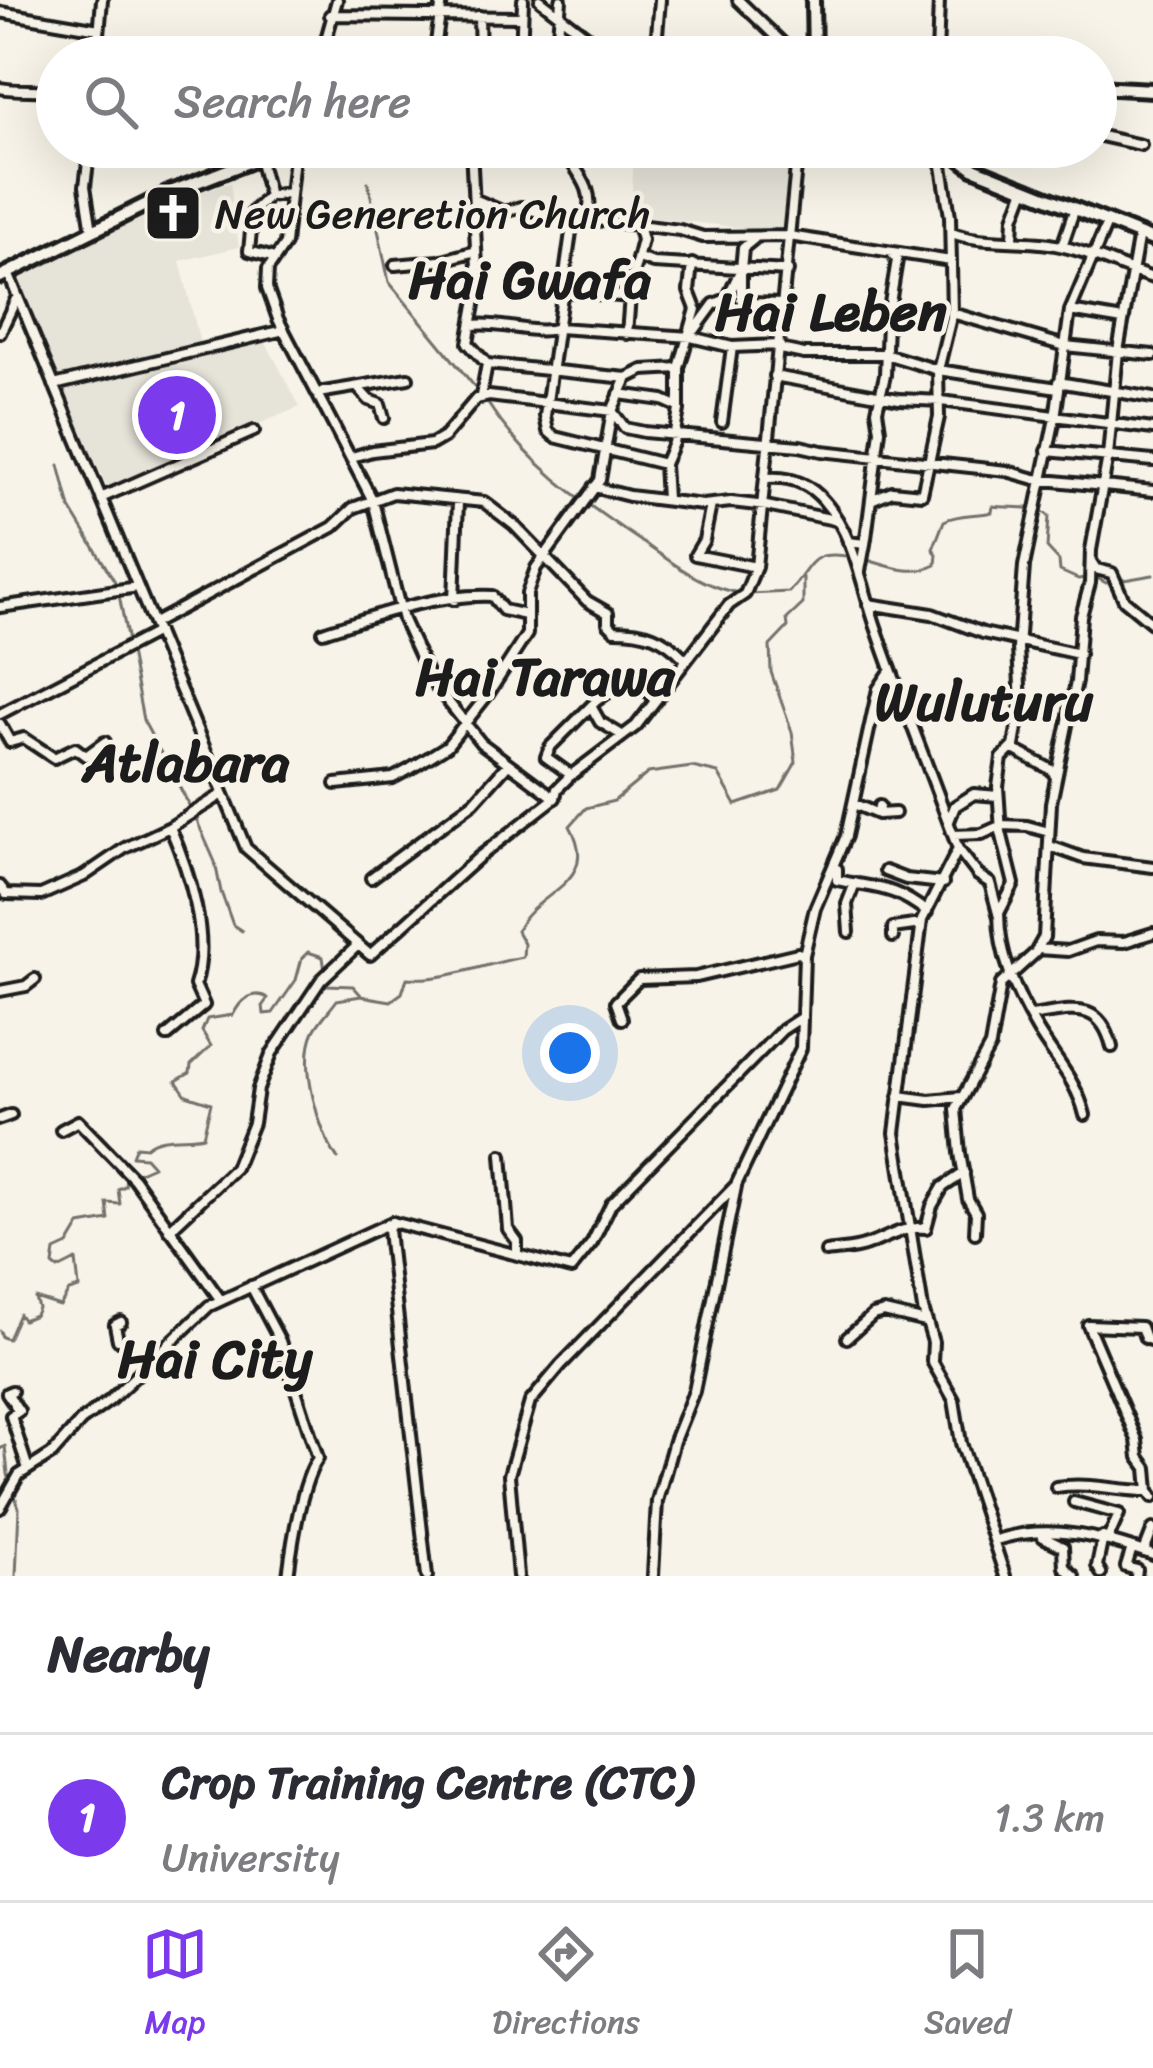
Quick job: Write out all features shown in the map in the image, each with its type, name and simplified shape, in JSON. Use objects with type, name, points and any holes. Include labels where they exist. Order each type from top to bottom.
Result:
[{"type":"main road","points":[[812,36],[813,0]]},
{"type":"main road","points":[[1117,88],[1153,90]]},
{"type":"main road","points":[[2,275],[171,192],[232,168]]},
{"type":"main road","points":[[975,168],[1153,240]]},
{"type":"street","points":[[99,36],[102,0]]},
{"type":"street","points":[[326,36],[337,0]]},
{"type":"street","points":[[437,36],[442,0]]},
{"type":"street","points":[[521,36],[523,0]]},
{"type":"street","points":[[540,0],[586,36]]},
{"type":"street","points":[[557,36],[561,0]]},
{"type":"street","points":[[657,36],[660,0]]},
{"type":"street","points":[[738,0],[775,36]]},
{"type":"street","points":[[938,36],[939,0]]},
{"type":"street","points":[[0,12],[99,29]]},
{"type":"street","points":[[330,15],[521,17]]},
{"type":"street","points":[[479,16],[479,36]]},
{"type":"street","points":[[0,88],[20,92],[36,88]]},
{"type":"street","points":[[1117,139],[1141,145]]},
{"type":"street","points":[[88,168],[92,231]]},
{"type":"street","points":[[263,168],[268,196]]},
{"type":"street","points":[[290,168],[285,244],[268,269],[267,288],[373,501],[399,608],[430,679],[465,725],[555,798]]},
{"type":"street","points":[[472,168],[478,288],[468,343],[487,364],[627,378],[644,370],[679,368]]},
{"type":"street","points":[[575,168],[588,190],[586,217]]},
{"type":"street","points":[[2,275],[104,497],[246,848],[370,955],[479,857],[555,798],[557,789],[571,776],[636,726],[729,605],[745,594],[756,567],[764,506],[796,168]]},
{"type":"street","points":[[871,500],[892,491],[922,494],[941,401],[938,370],[952,314],[945,168]]},
{"type":"street","points":[[1013,238],[1014,218],[1025,189]]},
{"type":"street","points":[[275,259],[248,249],[253,211],[268,196],[288,194]]},
{"type":"street","points":[[474,199],[504,212],[521,207],[703,237],[789,236],[951,261]]},
{"type":"street","points":[[1062,246],[1075,208]]},
{"type":"street","points":[[573,218],[547,403],[548,431],[603,451],[664,464]]},
{"type":"street","points":[[999,917],[1014,884],[998,796],[1002,758],[1012,749],[1022,704],[1017,681],[1024,566],[1070,311],[1108,221]]},
{"type":"street","points":[[627,334],[642,235],[638,224]]},
{"type":"street","points":[[642,235],[651,227]]},
{"type":"street","points":[[951,232],[967,238],[1013,238],[1062,246],[1153,278]]},
{"type":"street","points":[[975,1233],[976,1213],[968,1199],[956,1118],[961,1096],[973,1084],[990,1046],[998,991],[1044,937],[1055,776],[1066,738],[1108,456],[1118,351],[1139,235]]},
{"type":"street","points":[[741,299],[743,248],[754,238]]},
{"type":"street","points":[[395,265],[476,251]]},
{"type":"street","points":[[890,251],[897,260],[862,563],[868,604],[958,849],[989,883],[999,917],[1000,945],[1017,993],[1075,1085],[1085,1115]]},
{"type":"street","points":[[639,258],[788,271]]},
{"type":"street","points":[[666,499],[664,464],[679,407],[679,368],[695,309],[689,291],[692,264]]},
{"type":"street","points":[[727,299],[741,269]]},
{"type":"street","points":[[565,291],[630,297]]},
{"type":"street","points":[[0,333],[16,298]]},
{"type":"street","points":[[691,337],[714,304],[727,299],[784,304]]},
{"type":"street","points":[[1070,311],[1123,320]]},
{"type":"street","points":[[952,314],[1065,346],[1153,356]]},
{"type":"street","points":[[472,325],[491,322],[549,332],[558,328],[691,337],[804,354],[886,354],[938,370],[1153,398]]},
{"type":"street","points":[[54,386],[284,330]]},
{"type":"street","points":[[722,422],[732,346]]},
{"type":"street","points":[[352,457],[444,437],[480,397],[487,364]]},
{"type":"street","points":[[774,376],[899,399],[1153,429]]},
{"type":"street","points":[[318,393],[408,378]]},
{"type":"street","points":[[336,784],[401,775],[447,746],[465,725],[527,634],[530,582],[601,480],[612,411],[627,378]]},
{"type":"street","points":[[358,388],[380,404],[384,418]]},
{"type":"street","points":[[619,394],[679,407]]},
{"type":"street","points":[[480,397],[612,411],[625,428],[1153,491]]},
{"type":"street","points":[[104,497],[254,431]]},
{"type":"street","points":[[1046,451],[1153,461]]},
{"type":"street","points":[[767,478],[796,480],[824,500],[862,563]]},
{"type":"street","points":[[594,487],[629,496],[764,506],[837,520]]},
{"type":"street","points":[[0,714],[155,628],[172,611],[334,527],[346,512],[398,493],[484,502],[495,508],[587,602],[608,613],[608,623],[615,630],[636,628],[656,635],[685,659]]},
{"type":"street","points":[[454,600],[458,502]]},
{"type":"street","points":[[711,505],[704,539],[695,555],[756,567]]},
{"type":"street","points":[[847,542],[865,544]]},
{"type":"street","points":[[1090,561],[1096,569],[1112,573],[1124,600],[1153,624]]},
{"type":"street","points":[[0,607],[138,587]]},
{"type":"street","points":[[323,632],[399,608],[492,596],[503,610],[526,615]]},
{"type":"street","points":[[868,604],[932,614],[983,633],[1079,654]]},
{"type":"street","points":[[145,605],[172,611]]},
{"type":"street","points":[[653,1576],[657,1501],[694,1390],[736,1185],[800,1048],[804,955],[815,908],[854,804],[878,689],[891,670]]},
{"type":"street","points":[[571,776],[546,757],[550,747],[591,706],[627,679],[644,685],[654,700]]},
{"type":"street","points":[[591,706],[608,730],[622,735]]},
{"type":"street","points":[[0,724],[10,742],[24,738],[54,758],[77,748],[86,756],[105,742]]},
{"type":"street","points":[[1012,749],[1055,776]]},
{"type":"street","points":[[370,878],[474,802],[508,764]]},
{"type":"street","points":[[0,886],[6,894],[41,896],[223,794]]},
{"type":"street","points":[[949,822],[955,806],[974,794],[998,796]]},
{"type":"street","points":[[854,804],[896,813]]},
{"type":"street","points":[[953,835],[982,834],[1002,825],[1049,832]]},
{"type":"street","points":[[167,1036],[204,1005],[195,985],[202,963],[193,895],[170,827]]},
{"type":"street","points":[[1050,846],[1083,858],[1153,867]]},
{"type":"street","points":[[958,849],[921,924],[895,1132],[933,1342],[932,1361],[954,1400],[961,1443],[1005,1576]]},
{"type":"street","points":[[832,869],[837,869],[837,880],[911,897],[927,911]]},
{"type":"street","points":[[885,871],[943,883]]},
{"type":"street","points":[[849,932],[847,904],[854,883]]},
{"type":"street","points":[[893,937],[893,928],[921,924]]},
{"type":"street","points":[[1038,949],[1068,951],[1096,941],[1124,943],[1153,933]]},
{"type":"street","points":[[169,1230],[235,1168],[254,1123],[258,1089],[272,1054],[322,979],[358,945]]},
{"type":"street","points":[[622,1019],[616,1002],[640,979],[696,977],[798,952],[804,955]]},
{"type":"street","points":[[0,991],[26,986],[35,979]]},
{"type":"street","points":[[1030,1016],[1058,1011],[1093,1014],[1108,1029],[1112,1047]]},
{"type":"street","points":[[0,1508],[14,1482],[52,1454],[81,1421],[220,1299],[392,1222],[571,1269],[592,1243],[611,1204],[782,1030],[802,1017]]},
{"type":"street","points":[[899,1096],[929,1100],[961,1096]]},
{"type":"street","points":[[0,1119],[11,1115]]},
{"type":"street","points":[[62,1130],[78,1120],[134,1179],[220,1299]]},
{"type":"street","points":[[502,1155],[508,1229],[517,1241],[518,1255]]},
{"type":"street","points":[[826,1252],[866,1246],[883,1235],[912,1227],[928,1227],[932,1206],[943,1187],[964,1173]]},
{"type":"street","points":[[518,1576],[509,1475],[530,1402],[736,1185]]},
{"type":"street","points":[[392,1222],[388,1228],[427,1576]]},
{"type":"street","points":[[250,1286],[280,1341],[318,1458],[307,1473],[288,1576]]},
{"type":"street","points":[[848,1338],[872,1315],[884,1312],[926,1322]]},
{"type":"street","points":[[118,1340],[116,1325],[121,1322]]},
{"type":"street","points":[[1056,1487],[1084,1483],[1151,1494],[1148,1468],[1139,1457],[1137,1440],[1088,1325],[1141,1327],[1145,1338],[1153,1341]]},
{"type":"street","points":[[12,1391],[8,1395],[20,1411],[11,1415],[12,1420],[28,1469]]},
{"type":"street","points":[[1073,1502],[1119,1514],[1105,1538],[1097,1566],[1101,1574]]},
{"type":"street","points":[[996,1540],[1071,1532],[1149,1553],[1153,1529]]},
{"type":"street","points":[[1036,1534],[1063,1547],[1064,1567],[1074,1576]]},
{"type":"street","points":[[1132,1548],[1126,1567],[1137,1570],[1136,1576]]},
{"type":"shaded area","points":[[633,168],[791,168],[785,233],[631,215]]},
{"type":"shaded area","points":[[230,183],[239,247],[180,261],[201,347],[82,375],[57,376],[15,279],[163,208],[173,236],[165,202]]},
{"type":"shaded area","points":[[263,337],[300,407],[107,486],[59,387]]},
{"type":"waterway","points":[[368,182],[389,282],[479,392]]},
{"type":"waterway","points":[[485,399],[536,462],[576,495],[688,573],[739,593]]},
{"type":"waterway","points":[[59,465],[70,508],[117,585]]},
{"type":"waterway","points":[[867,560],[901,569],[936,565],[933,549],[944,521],[992,512],[993,506],[1022,508],[1049,516],[1047,548],[1059,561],[1060,571],[1086,578]]},
{"type":"waterway","points":[[749,594],[789,592],[820,557],[852,557]]},
{"type":"waterway","points":[[1095,577],[1106,583],[1153,575]]},
{"type":"waterway","points":[[338,1159],[318,1115],[309,1061],[314,1031],[337,1000],[361,996],[391,1001],[402,993],[407,978],[451,975],[523,957],[524,944],[517,931],[525,917],[562,886],[578,862],[570,826],[586,808],[614,801],[648,773],[692,767],[718,773],[736,805],[780,790],[796,762],[792,732],[771,672],[770,646],[803,604],[803,577]]},
{"type":"waterway","points":[[119,595],[143,720],[194,814],[215,862],[233,925],[242,931]]},
{"type":"waterway","points":[[141,1182],[137,1173],[153,1166],[145,1157],[132,1156],[136,1146],[203,1136],[211,1103],[186,1095],[176,1081],[190,1073],[191,1065],[211,1046],[202,1031],[207,1019],[233,1015],[243,1001],[257,995],[268,998],[264,1014],[273,1013],[308,952],[323,957],[325,971]]},
{"type":"waterway","points":[[325,981],[353,986],[361,995]]},
{"type":"waterway","points":[[0,1331],[8,1339],[19,1314],[23,1320],[35,1315],[35,1298],[60,1306],[69,1291],[79,1288],[76,1260],[58,1269],[53,1265],[55,1251],[68,1245],[80,1225],[109,1220],[107,1203],[120,1204],[118,1189],[126,1179],[133,1185]]},
{"type":"waterway","points":[[0,1449],[5,1446],[19,1508],[16,1576]]},
{"type":"place","name":"New Generetion Church","points":[[173,213]]},
{"type":"place","name":"Crop Training Centre (CTC)","points":[[177,415]]},
{"type":"district","name":"Hai Gwafa","points":[[530,279]]},
{"type":"district","name":"Hai Leben","points":[[831,311]]},
{"type":"district","name":"Hai Tarawa","points":[[545,676]]},
{"type":"district","name":"Wuluturu","points":[[984,701]]},
{"type":"district","name":"Atlabara","points":[[186,762]]},
{"type":"district","name":"Hai City","points":[[215,1358]]}]
